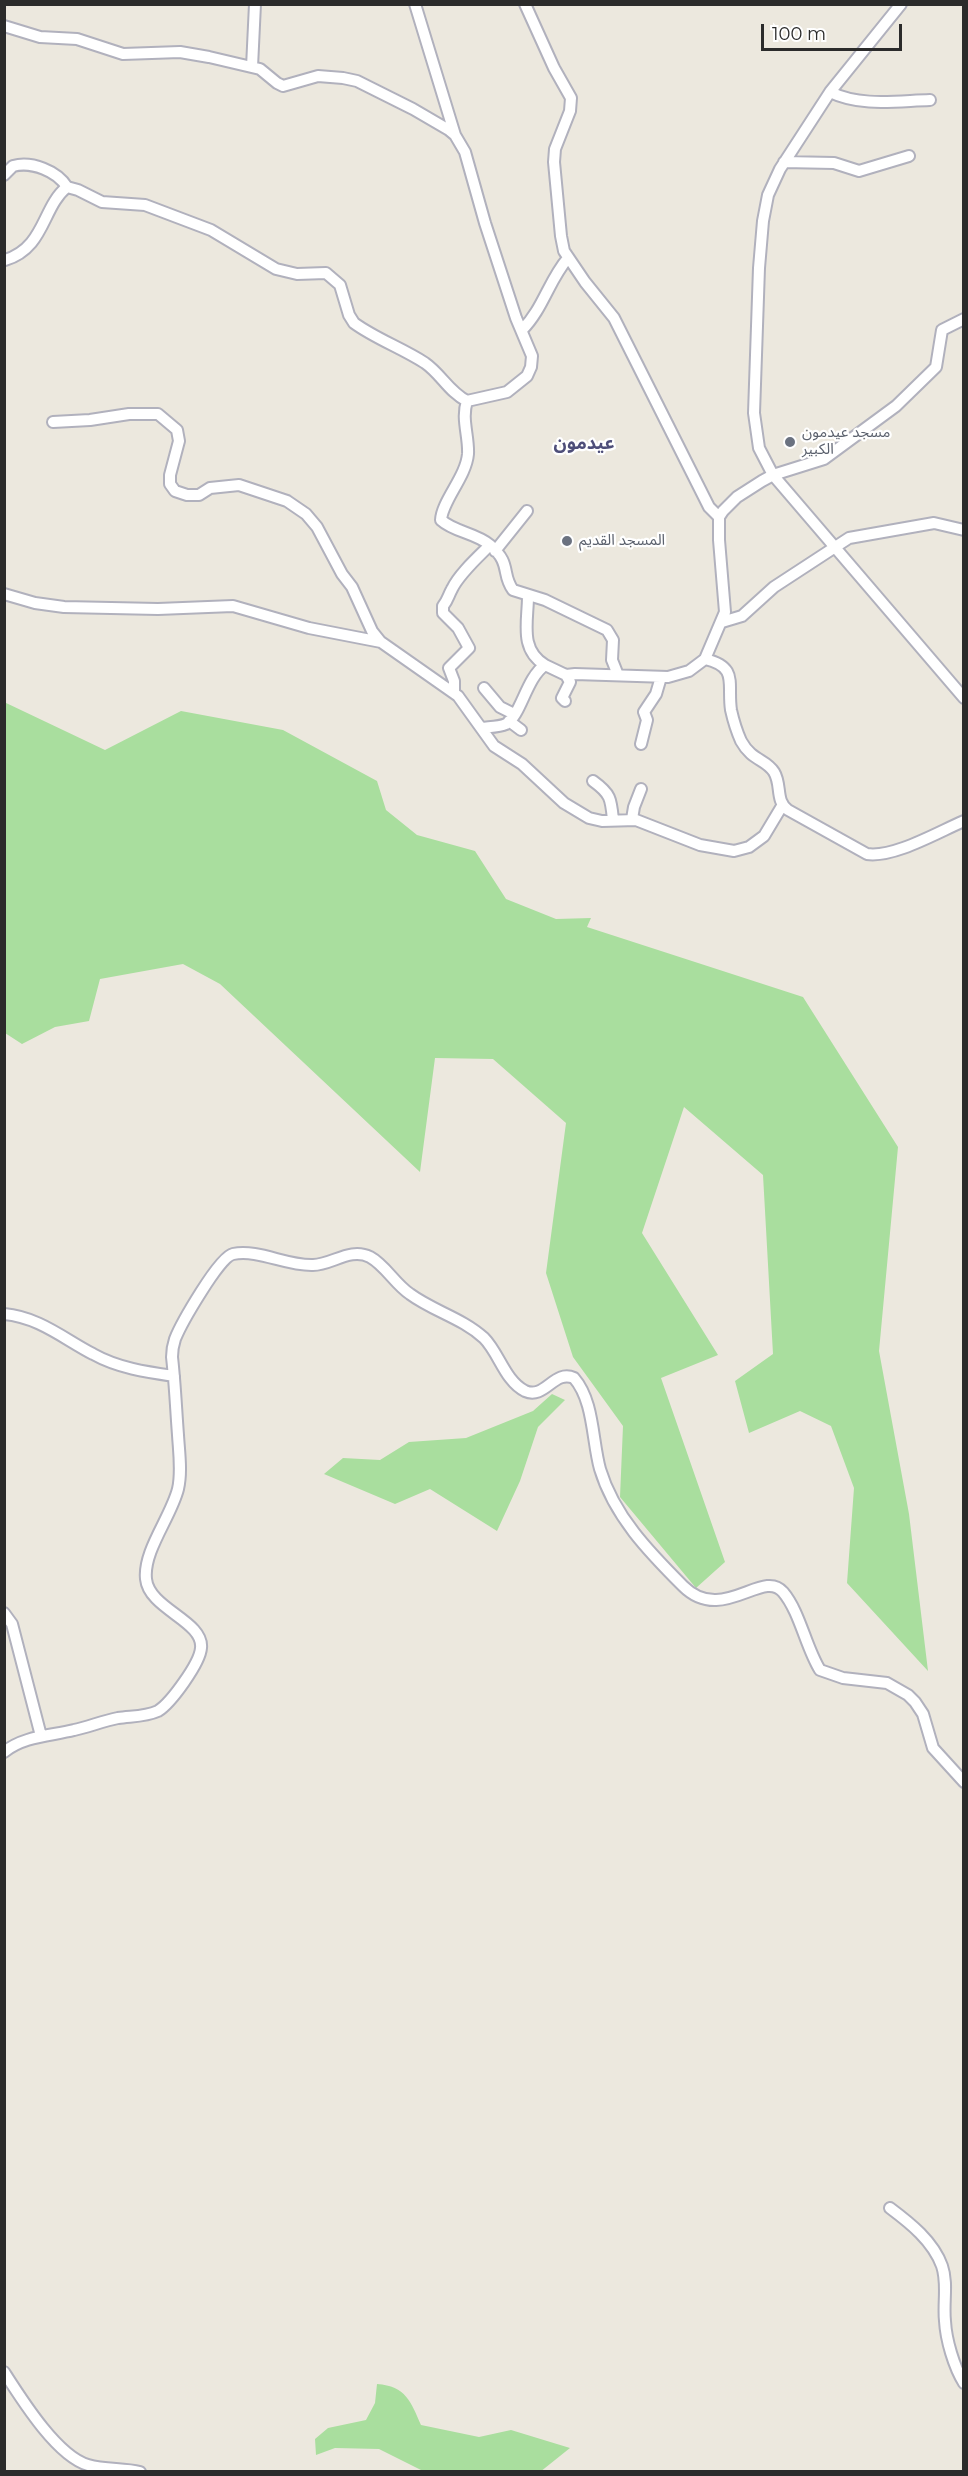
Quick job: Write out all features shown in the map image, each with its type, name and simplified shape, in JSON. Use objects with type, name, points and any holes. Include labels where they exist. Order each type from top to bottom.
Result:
[{"type":"street","points":[[252,67],[255,4]]},
{"type":"street","points":[[4,175],[13,166],[30,165],[56,176],[67,187],[102,202],[139,204],[158,209],[219,233],[276,269],[297,274],[317,272],[329,274],[340,285],[349,315],[354,322],[425,364],[439,375],[451,391],[467,401],[507,392],[527,376],[532,356],[485,223],[465,152],[455,135],[415,4]]},
{"type":"street","points":[[525,4],[554,69],[571,98],[570,111],[556,144],[554,162],[561,236],[568,258],[614,318],[709,507],[719,517]]},
{"type":"street","points":[[901,4],[830,92],[784,162],[770,190],[763,221],[754,399],[759,448],[773,475],[963,699]]},
{"type":"street","points":[[4,26],[40,37],[77,39],[123,54],[180,52],[252,67],[265,72],[283,86],[318,76],[357,81],[413,109],[455,135]]},
{"type":"street","points":[[830,92],[850,100],[865,102],[930,100]]},
{"type":"street","points":[[784,162],[834,164],[859,171],[909,156]]},
{"type":"street","points":[[5,260],[14,257],[26,248],[43,225],[58,197],[67,187]]},
{"type":"street","points":[[522,330],[539,310],[556,275],[568,258]]},
{"type":"street","points":[[528,596],[527,645],[534,657],[545,665],[567,675],[661,677],[689,671],[704,661],[725,612],[719,560],[719,517],[737,497],[773,475],[824,459],[896,406],[936,367],[942,330],[963,319]]},
{"type":"street","points":[[467,401],[465,414],[468,454],[457,484],[442,511],[441,520],[493,548],[505,561],[510,586],[518,593],[544,600],[607,630],[613,640],[612,660],[618,675]]},
{"type":"street","points":[[53,422],[90,420],[129,414],[158,414],[177,430],[179,441],[170,476],[170,484],[175,491],[187,495],[199,495],[210,488],[238,485],[287,501],[306,514],[317,527],[342,574],[352,587],[372,632],[381,642],[454,693],[464,703],[494,746],[522,764],[572,809],[589,818],[632,819],[700,845],[734,851],[749,847],[764,836],[782,806],[775,773],[766,764],[749,754],[738,734],[731,711],[731,680],[728,673],[714,661],[705,658]]},
{"type":"street","points":[[454,693],[454,681],[449,668],[464,656],[469,648],[458,628],[443,614],[443,606],[448,601],[452,589],[471,564],[493,548],[527,511]]},
{"type":"street","points":[[722,622],[742,616],[774,587],[833,547],[855,536],[895,531],[925,524],[944,524],[963,530]]},
{"type":"street","points":[[4,594],[35,603],[64,607],[158,609],[233,606],[309,628],[381,642]]},
{"type":"street","points":[[482,728],[501,725],[512,718],[530,682],[545,665]]},
{"type":"street","points":[[565,700],[562,698],[570,682],[567,675]]},
{"type":"street","points":[[641,744],[646,720],[644,712],[656,694],[661,677]]},
{"type":"street","points":[[484,688],[521,730]]},
{"type":"street","points":[[593,781],[606,790],[610,796],[613,820]]},
{"type":"street","points":[[632,819],[641,789]]},
{"type":"street","points":[[782,806],[872,855],[900,848],[963,821]]},
{"type":"street","points":[[4,1752],[41,1736],[158,1711],[183,1682],[200,1654],[201,1642],[195,1631],[159,1600],[148,1587],[146,1580],[148,1561],[178,1488],[180,1464],[172,1357],[174,1341],[213,1273],[225,1257],[231,1254],[251,1254],[288,1263],[313,1266],[353,1254],[372,1258],[409,1294],[458,1319],[482,1336],[497,1354],[514,1383],[526,1391],[536,1393],[560,1377],[574,1378],[583,1392],[600,1470],[616,1510],[683,1586],[702,1599],[716,1601],[764,1586],[775,1586],[788,1601],[820,1670],[843,1678],[887,1683],[908,1695],[923,1714],[933,1748],[963,1782]]},
{"type":"street","points":[[4,1314],[22,1316],[54,1330],[94,1355],[136,1371],[174,1376]]},
{"type":"street","points":[[4,1613],[12,1624],[41,1736]]},
{"type":"street","points":[[890,2208],[927,2242],[941,2264],[944,2273],[945,2324],[963,2383]]},
{"type":"street","points":[[4,2372],[24,2402],[66,2454],[91,2466],[140,2472]]},
{"type":"green space","points":[[4,702],[105,750],[181,711],[283,730],[377,781],[386,810],[417,835],[475,851],[506,899],[556,919],[591,918],[587,927],[803,997],[898,1147],[879,1351],[909,1514],[928,1671],[847,1583],[854,1488],[831,1426],[800,1411],[749,1433],[735,1381],[773,1354],[763,1175],[684,1107],[642,1233],[718,1355],[661,1378],[725,1562],[696,1588],[620,1497],[623,1426],[573,1357],[546,1273],[566,1123],[493,1059],[435,1058],[420,1172],[220,984],[183,964],[100,979],[89,1021],[55,1027],[22,1044],[5,1033]]},
{"type":"green space","points":[[552,1394],[565,1400],[538,1427],[520,1481],[497,1531],[430,1489],[395,1504],[324,1474],[343,1458],[380,1460],[409,1442],[466,1438],[533,1411]]},
{"type":"green space","points":[[377,2384],[387,2385],[401,2392],[410,2402],[421,2425],[479,2437],[511,2430],[570,2448],[540,2472],[423,2471],[379,2449],[335,2448],[316,2455],[315,2439],[328,2428],[366,2420],[375,2403]]},
{"type":"place","name":"مسجد عيدمون الكبير","points":[[790,442]]},
{"type":"place","name":"المسجد القديم","points":[[567,541]]},
{"type":"district","name":"عيدمون","points":[[584,444]]}]
